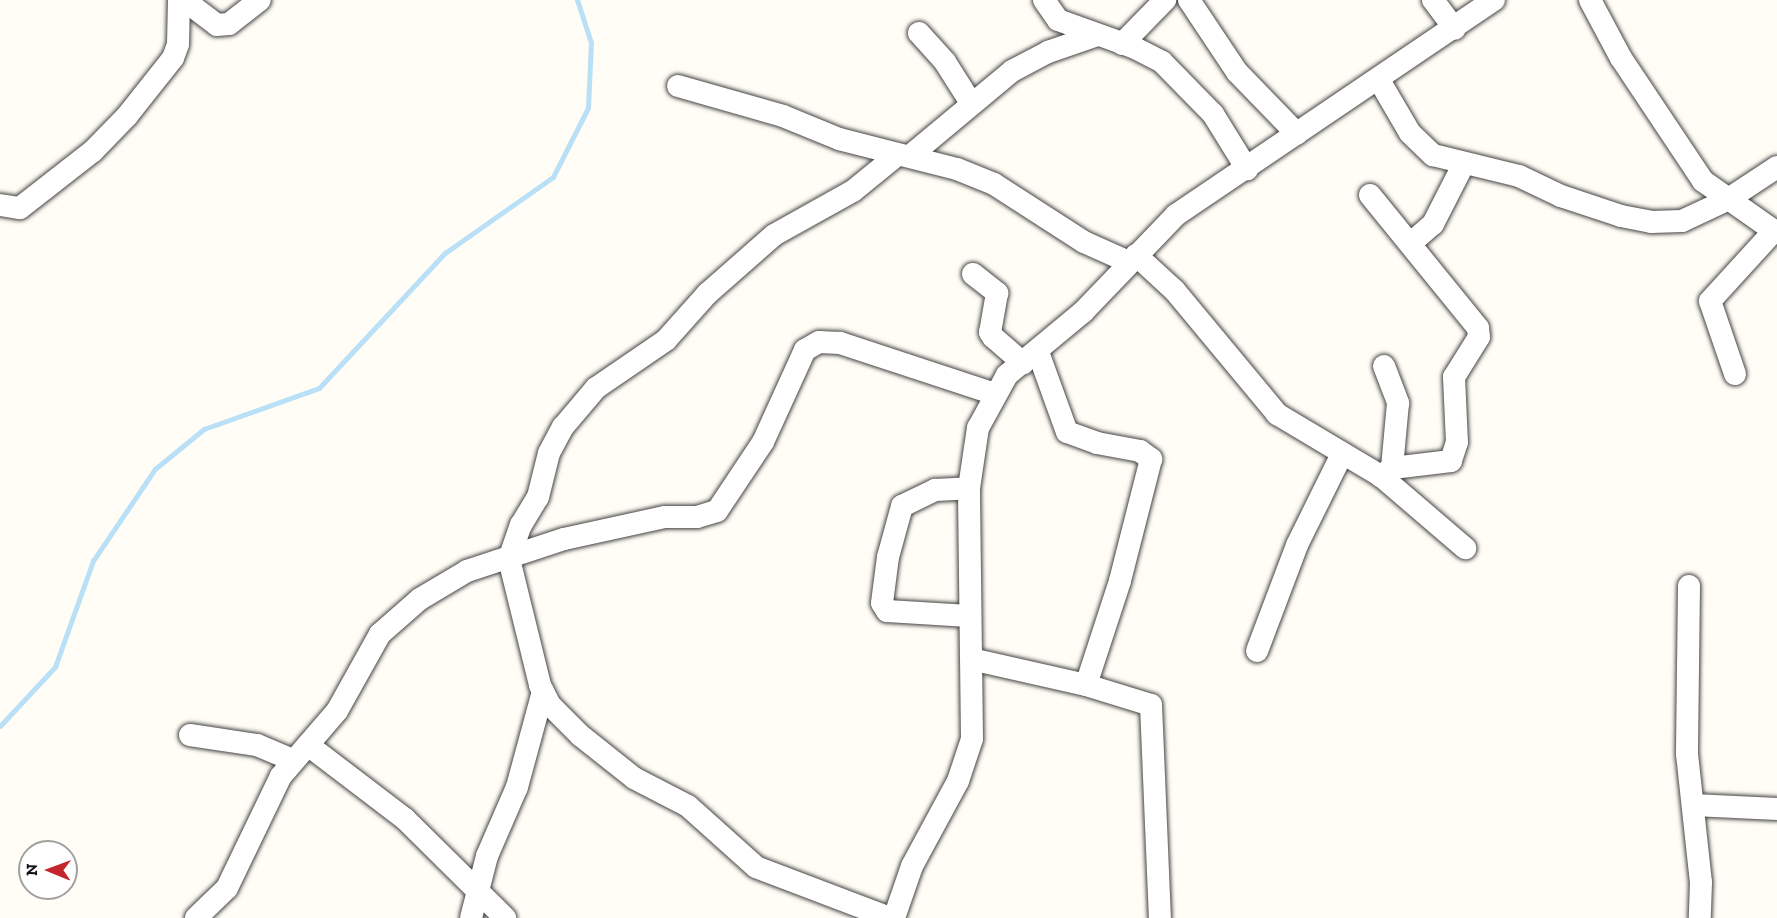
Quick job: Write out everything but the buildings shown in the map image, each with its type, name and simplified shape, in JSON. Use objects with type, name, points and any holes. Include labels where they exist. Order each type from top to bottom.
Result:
[{"type":"street","points":[[181,0],[218,25],[229,24],[260,0]]},
{"type":"street","points":[[0,205],[20,208],[93,152],[127,116],[173,58],[178,44],[181,0]]},
{"type":"street","points":[[1044,0],[1058,20],[1162,62],[1213,114],[1247,169]]},
{"type":"street","points":[[1122,44],[1165,0]]},
{"type":"street","points":[[1189,0],[1237,72],[1297,134]]},
{"type":"street","points":[[1433,0],[1455,29]]},
{"type":"street","points":[[1096,35],[1027,62],[904,156],[853,190],[774,235],[707,294],[666,340],[596,388],[564,427],[549,453],[538,497],[521,525],[509,559],[529,650],[543,691],[550,705],[604,757],[634,778],[688,806],[748,861],[892,918],[912,866],[967,760],[974,722],[969,616],[969,488],[978,428],[1007,375],[1083,312],[1176,215],[1455,29],[1494,0]]},
{"type":"street","points":[[1590,0],[1612,43],[1702,181],[1775,232],[1710,301],[1735,374]]},
{"type":"street","points":[[919,33],[945,62],[971,103]]},
{"type":"street","points":[[1379,80],[1410,133],[1424,149],[1463,165],[1499,169],[1599,210],[1651,222],[1682,221],[1727,200],[1777,167]]},
{"type":"street","points":[[678,86],[994,184],[1084,242],[1133,258],[1175,291],[1278,414],[1342,454],[1387,472],[1465,548]]},
{"type":"street","points":[[1411,243],[1436,218],[1463,165]]},
{"type":"street","points":[[1370,195],[1478,328],[1479,337],[1454,377],[1457,435],[1451,461],[1387,472]]},
{"type":"street","points":[[973,274],[997,293],[990,332],[993,337],[1030,357],[1067,432],[1097,443],[1140,451],[1151,459],[1120,581],[1086,685]]},
{"type":"street","points":[[196,918],[227,888],[266,803],[300,752],[337,711],[370,650],[395,617],[454,578],[564,539],[665,517],[697,517],[717,511],[763,442],[805,350],[819,342],[840,343],[995,394]]},
{"type":"street","points":[[1384,366],[1398,403],[1387,472]]},
{"type":"street","points":[[1257,651],[1297,545],[1342,454]]},
{"type":"street","points":[[969,488],[935,490],[902,506],[888,557],[882,603],[887,611],[969,616]]},
{"type":"street","points":[[1689,586],[1688,753],[1694,805],[1700,918]]},
{"type":"street","points":[[971,659],[1086,685],[1152,708],[1152,795],[1160,918]]},
{"type":"street","points":[[471,918],[487,856],[517,787],[543,691]]},
{"type":"street","points":[[190,735],[300,752],[387,804],[505,918]]},
{"type":"street","points":[[1694,805],[1777,809]]},
{"type":"waterway","points":[[0,726],[55,667],[93,561],[155,469],[204,429],[319,388],[445,253],[553,177],[588,108],[591,43],[577,0]]}]
